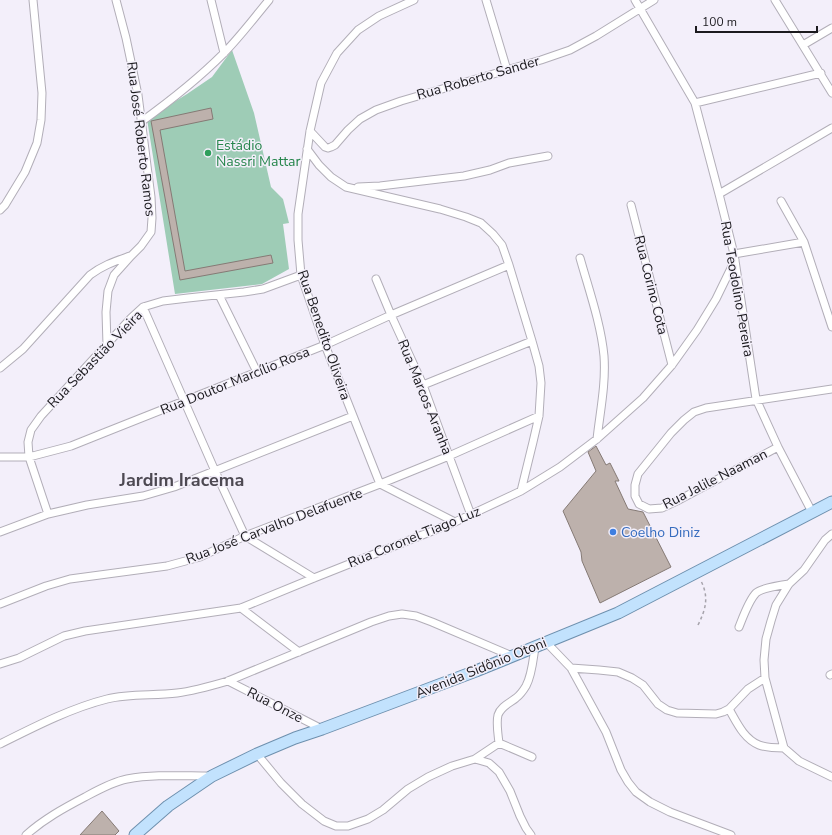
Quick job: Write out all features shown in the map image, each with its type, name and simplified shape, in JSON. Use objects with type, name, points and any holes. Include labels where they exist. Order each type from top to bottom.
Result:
[{"type":"main road","name":"Avenida Sidônio Otoni","points":[[135,835],[168,806],[212,776],[257,754],[295,738],[476,671],[618,613],[832,502]]},
{"type":"street","points":[[0,210],[5,205],[25,172],[37,143],[42,120],[42,94],[33,0]]},
{"type":"street","name":"Rua José Roberto Ramos","points":[[116,0],[134,72],[151,197],[151,232],[141,246],[131,256]]},
{"type":"street","points":[[211,0],[224,53]]},
{"type":"street","points":[[141,122],[197,80],[224,53],[269,0]]},
{"type":"street","name":"Rua Benedito Oliveira","points":[[380,484],[325,345],[300,275],[298,214],[310,131],[321,83],[337,53],[358,30],[379,16],[414,0]]},
{"type":"street","points":[[486,0],[507,70]]},
{"type":"street","name":"Rua Teodolino Pereira","points":[[635,0],[695,103],[734,257],[756,399],[778,447],[812,512]]},
{"type":"street","name":"Rua Roberto Sander","points":[[310,131],[325,147],[331,148],[360,119],[376,110],[401,101],[570,50],[596,36],[654,0]]},
{"type":"street","points":[[775,0],[832,93]]},
{"type":"street","points":[[802,45],[832,28]]},
{"type":"street","points":[[695,103],[821,73]]},
{"type":"street","points":[[719,194],[832,128]]},
{"type":"street","points":[[307,149],[319,166],[331,177],[346,187],[440,209],[466,217],[481,224],[494,234],[502,245],[532,341],[539,366],[541,383],[538,416],[521,491]]},
{"type":"street","points":[[346,187],[380,186],[464,176],[490,170],[509,163],[548,156]]},
{"type":"street","points":[[781,201],[804,242],[832,327]]},
{"type":"street","name":"Rua Corino Cota","points":[[631,205],[672,365]]},
{"type":"street","points":[[734,257],[804,242]]},
{"type":"street","points":[[107,345],[106,312],[108,290],[114,275],[131,256]]},
{"type":"street","points":[[0,368],[23,349],[90,274],[112,262],[131,256]]},
{"type":"street","name":"Rua Coronel Tiago Luz","points":[[0,664],[19,658],[64,636],[85,631],[241,608],[455,522],[521,491],[560,467],[596,439],[643,398],[672,365],[697,330],[716,299],[734,257]]},
{"type":"street","points":[[580,258],[599,329],[604,356],[604,378],[596,439]]},
{"type":"street","name":"Rua Doutor Marcílio Rosa","points":[[0,457],[29,457],[77,443],[325,345],[390,315],[509,265]]},
{"type":"street","name":"Rua Sebastião Vieira","points":[[48,514],[29,457],[28,442],[31,430],[46,410],[107,345],[130,318],[143,307],[163,301],[263,289],[300,275]]},
{"type":"street","name":"Rua Marcos Aranha","points":[[376,280],[390,315],[423,386],[471,515]]},
{"type":"street","points":[[219,295],[257,372]]},
{"type":"street","points":[[143,307],[245,536],[314,578]]},
{"type":"street","points":[[423,386],[532,341]]},
{"type":"street","name":"Rua Jalile Naaman","points":[[778,447],[662,508],[649,509],[639,504],[635,496],[635,485],[638,474],[671,433],[694,412],[706,408],[756,399],[832,389]]},
{"type":"street","points":[[0,532],[48,514],[87,505],[143,496],[174,487],[353,416]]},
{"type":"street","name":"Rua José Carvalho Delafuente","points":[[0,604],[46,586],[70,579],[167,566],[200,557],[245,536],[448,456],[538,416]]},
{"type":"street","points":[[380,484],[455,522]]},
{"type":"street","points":[[784,748],[765,678],[764,660],[766,639],[770,621],[776,605],[789,584],[804,570],[825,540],[832,534]]},
{"type":"street","points":[[739,627],[748,606],[756,593],[766,589],[789,584]]},
{"type":"street","points":[[241,608],[299,652]]},
{"type":"street","points":[[0,744],[41,724],[84,706],[108,698],[130,695],[159,695],[178,693],[204,688],[228,681],[389,616],[402,614],[416,616],[512,656]]},
{"type":"street","points":[[546,642],[571,668],[606,732],[621,770],[636,792],[650,802],[670,812],[731,835]]},
{"type":"street","points":[[499,742],[498,715],[503,706],[516,699],[527,685],[531,673],[535,647]]},
{"type":"street","points":[[571,668],[618,672],[643,685],[658,704],[667,710],[677,713],[716,714],[723,712],[729,709],[748,689],[765,678]]},
{"type":"street","name":"Rua Onze","points":[[228,681],[322,729]]},
{"type":"street","points":[[729,709],[743,733],[751,740],[760,745],[784,748],[800,761],[832,777]]},
{"type":"street","points":[[499,742],[532,758]]},
{"type":"street","points":[[257,754],[281,783],[302,804],[324,821],[336,826],[348,826],[368,819],[383,810],[408,789],[428,777],[452,766],[475,759],[499,742]]},
{"type":"street","points":[[475,759],[488,763],[499,772],[510,791],[526,828],[531,835]]},
{"type":"street","points":[[26,835],[46,818],[102,787],[125,780],[150,776],[212,776]]},
{"type":"path","points":[[697,572],[705,589],[706,602],[704,613],[698,625]]},
{"type":"green space","name":"Estádio Nassri Mattar","points":[[232,50],[254,113],[271,187],[283,199],[289,223],[283,224],[289,269],[262,284],[175,294],[147,119],[212,77]]},
{"type":"building","points":[[211,108],[213,119],[160,130],[185,271],[271,255],[273,263],[180,280],[151,121]]},
{"type":"building","name":"Coelho Diniz","points":[[596,446],[606,465],[610,463],[619,481],[615,481],[628,509],[643,512],[671,567],[600,603],[582,561],[581,552],[563,511],[596,471],[588,452]]},
{"type":"building","points":[[102,811],[119,831],[115,835],[80,835]]},
{"type":"place","name":"Estádio Nassri Mattar","points":[[208,153]]},
{"type":"place","name":"Coelho Diniz","points":[[613,532]]},
{"type":"district","name":"Jardim Iracema","points":[[182,480]]}]
